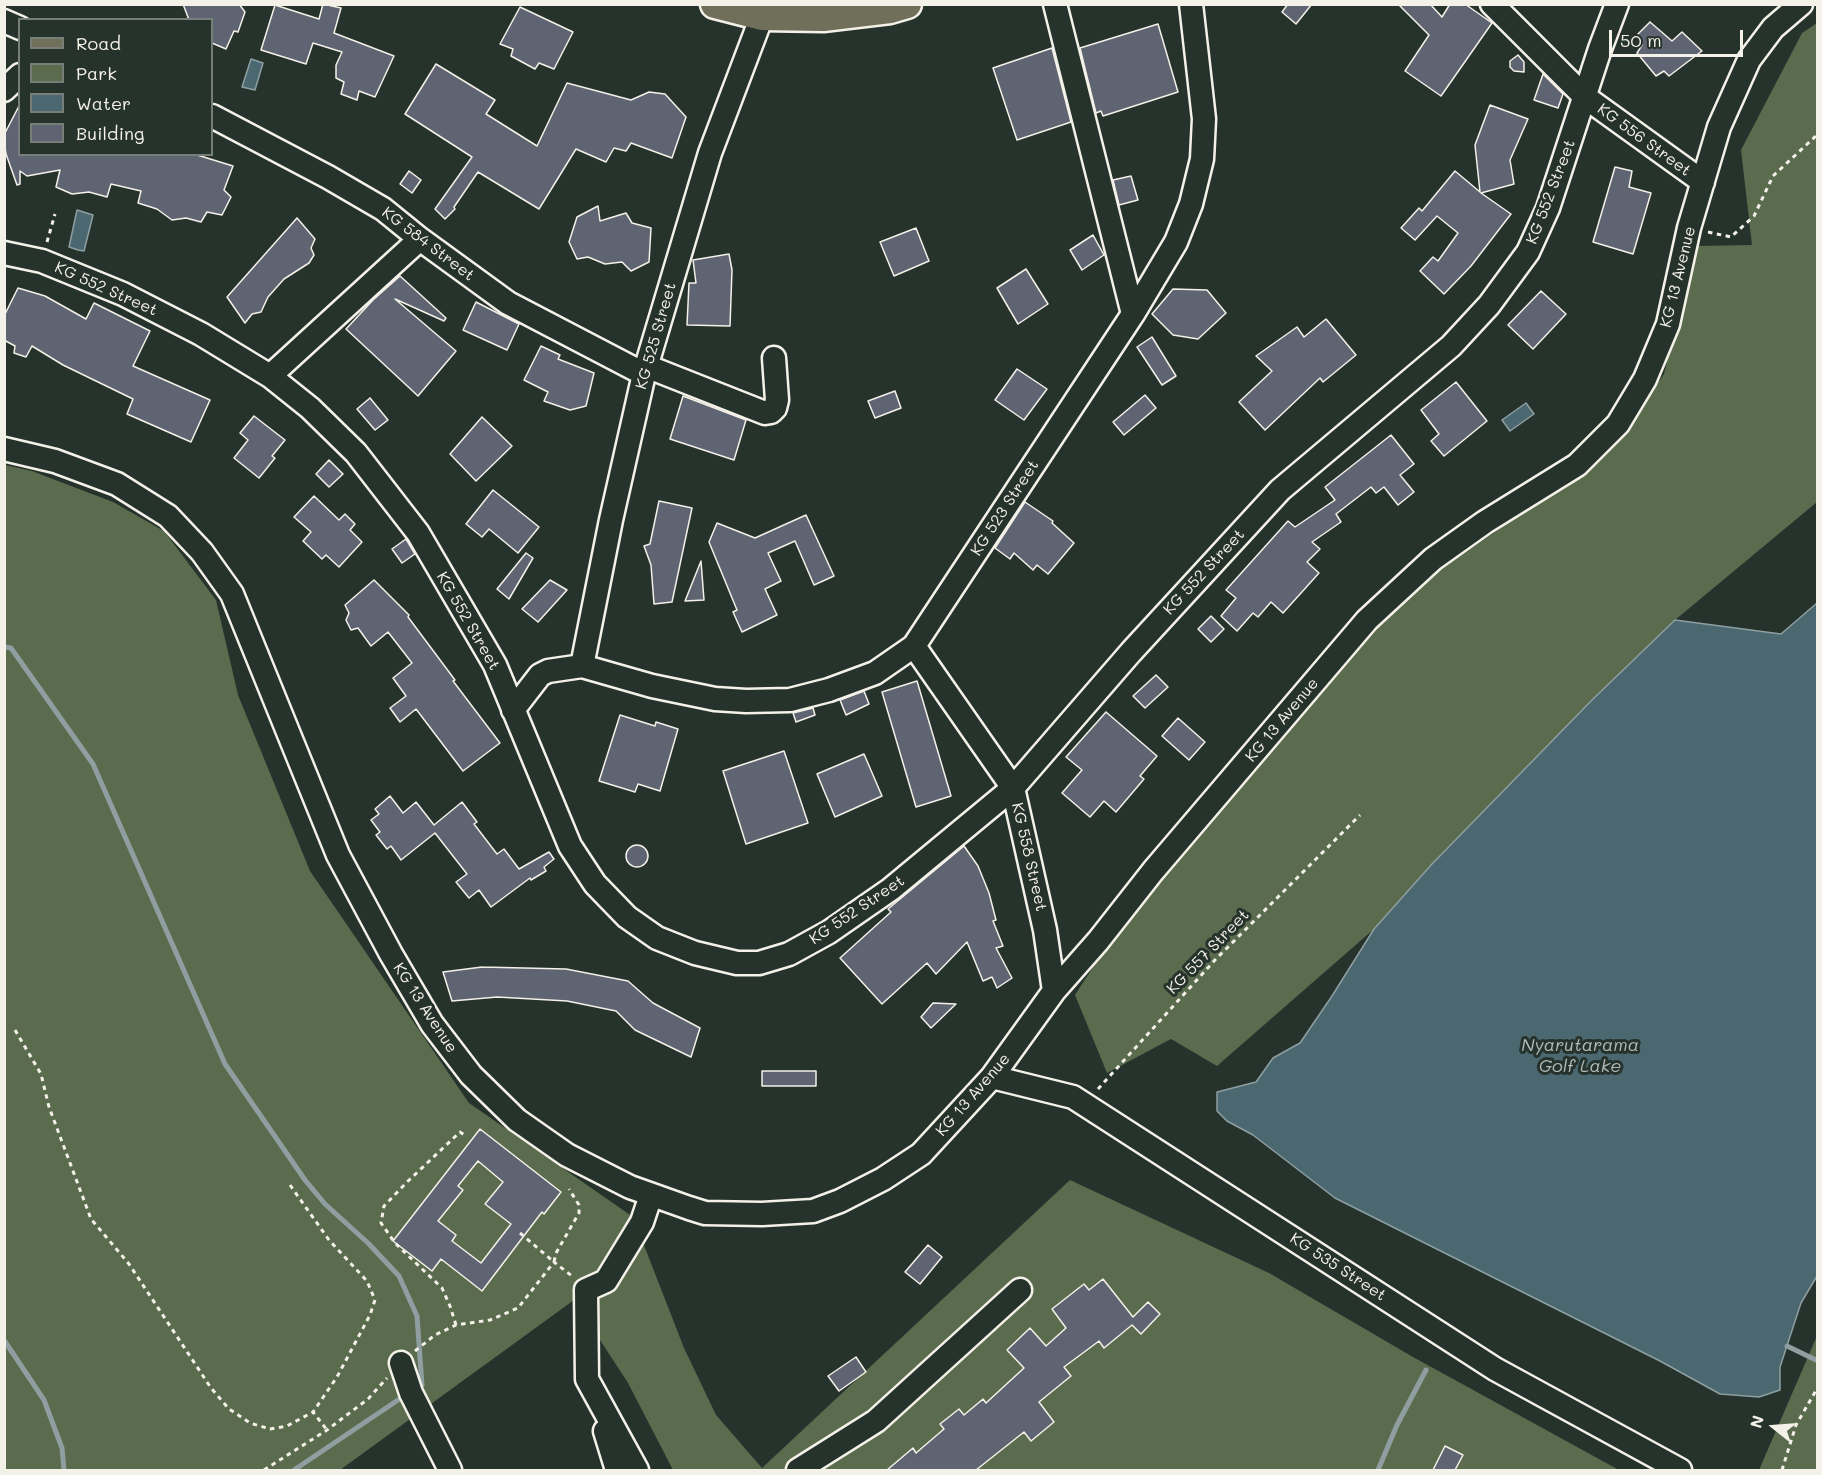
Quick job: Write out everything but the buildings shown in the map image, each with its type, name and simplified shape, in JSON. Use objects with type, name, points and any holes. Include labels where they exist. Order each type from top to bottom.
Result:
[{"type":"main road","points":[[715,4],[762,16],[823,17],[890,9],[907,4]]},
{"type":"street","points":[[1055,4],[1133,314]]},
{"type":"street","name":"KG 523 Street","points":[[513,710],[540,675],[548,671],[582,666],[651,686],[715,699],[746,702],[790,700],[829,690],[875,673],[914,646],[1133,314],[1176,242],[1191,204],[1202,159],[1204,119],[1191,4]]},
{"type":"street","name":"KG 556 Street","points":[[1492,4],[1585,97],[1703,182]]},
{"type":"street","name":"KG 552 Street","points":[[4,253],[42,261],[123,294],[201,334],[270,376],[310,408],[356,453],[418,533],[495,665],[570,846],[595,884],[627,917],[657,938],[695,953],[736,963],[759,963],[789,954],[829,932],[891,889],[1013,788],[1131,652],[1280,490],[1451,346],[1489,305],[1528,252],[1548,208],[1617,4]]},
{"type":"street","name":"KG 13 Avenue","points":[[4,449],[55,461],[117,484],[168,516],[202,552],[232,594],[338,855],[391,954],[432,1024],[471,1075],[517,1120],[567,1155],[630,1187],[705,1213],[762,1214],[813,1211],[840,1201],[883,1179],[921,1154],[992,1077],[1054,991],[1367,620],[1432,559],[1485,522],[1577,465],[1618,424],[1645,379],[1668,324],[1689,228],[1719,127],[1749,60],[1773,28],[1801,4]]},
{"type":"street","name":"KG 525 Street","points":[[582,666],[611,520],[645,370],[710,153],[762,16]]},
{"type":"street","points":[[4,21],[18,27]]},
{"type":"street","points":[[4,90],[18,77]]},
{"type":"street","name":"KG 584 Street","points":[[213,117],[383,209],[508,303],[645,370],[765,413],[775,408],[777,400],[774,358]]},
{"type":"street","points":[[270,376],[420,239]]},
{"type":"street","name":"KG 558 Street","points":[[914,646],[1013,788],[1045,930],[1054,991]]},
{"type":"street","name":"KG 535 Street","points":[[992,1077],[1073,1097],[1496,1369],[1680,1470]]},
{"type":"street","points":[[617,1470],[587,1379],[586,1290],[606,1281],[642,1222],[651,1195]]},
{"type":"street","points":[[798,1470],[876,1421],[1020,1290]]},
{"type":"street","points":[[401,1363],[411,1393],[450,1470]]},
{"type":"street","points":[[587,1379],[637,1470]]},
{"type":"path","points":[[1689,228],[1731,237],[1754,216],[1773,176],[1818,134]]},
{"type":"path","points":[[42,261],[55,214]]},
{"type":"path","name":"KG 557 Street","points":[[1073,1097],[1093,1095],[1215,960],[1360,815]]},
{"type":"path","points":[[15,1030],[41,1074],[49,1107],[92,1220],[129,1264],[211,1388],[230,1408],[250,1423],[270,1429],[286,1426],[314,1412],[337,1377],[370,1315],[375,1300],[367,1281],[329,1240],[290,1185]]},
{"type":"path","points":[[456,1325],[442,1288],[395,1244],[381,1223],[384,1206],[406,1183],[460,1132],[467,1137]]},
{"type":"path","points":[[264,1470],[327,1430],[368,1399],[401,1363],[435,1335],[456,1325],[490,1320],[518,1308],[554,1262],[556,1253],[579,1213],[579,1205],[568,1189]]},
{"type":"path","points":[[520,1233],[586,1290]]},
{"type":"path","points":[[1782,1470],[1796,1425],[1818,1387]]},
{"type":"path","points":[[314,1412],[327,1430]]},
{"type":"green space","points":[[1817,23],[1817,502],[1675,620],[1592,700],[1432,864],[1374,929],[1217,1066],[1171,1039],[1107,1073],[1075,995],[1144,888],[1404,595],[1566,483],[1623,432],[1664,374],[1695,246],[1752,245],[1741,150],[1802,33]]},
{"type":"green space","points":[[5,465],[32,471],[113,502],[164,531],[216,600],[238,695],[310,871],[469,1103],[633,1217],[684,1348],[716,1415],[762,1468],[1070,1180],[1269,1273],[1413,1357],[1619,1470],[673,1470],[628,1383],[574,1300],[340,1470],[5,1470]]},
{"type":"green space","points":[[1817,1336],[1817,1470],[1759,1470]]},
{"type":"water","points":[[251,59],[263,63],[255,90],[242,87]]},
{"type":"water","points":[[77,210],[93,215],[84,251],[69,247]]},
{"type":"water","points":[[1526,403],[1534,414],[1510,431],[1502,420]]},
{"type":"water","name":"Nyarutarama Golf Lake","points":[[1817,603],[1817,1276],[1801,1303],[1780,1367],[1780,1390],[1759,1397],[1720,1394],[1660,1361],[1335,1198],[1253,1135],[1227,1121],[1217,1111],[1217,1092],[1256,1082],[1273,1058],[1300,1043],[1374,929],[1432,864],[1592,700],[1675,620],[1781,634]]},
{"type":"waterway","points":[[4,647],[11,648],[93,764],[225,1064],[305,1180],[325,1204],[368,1243],[399,1276],[417,1316],[422,1385]]},
{"type":"waterway","points":[[4,1340],[44,1400],[62,1448],[64,1470]]},
{"type":"waterway","points":[[1787,1346],[1818,1361]]},
{"type":"waterway","points":[[1378,1470],[1397,1425],[1426,1370]]},
{"type":"waterway","points":[[294,1470],[398,1400]]}]
